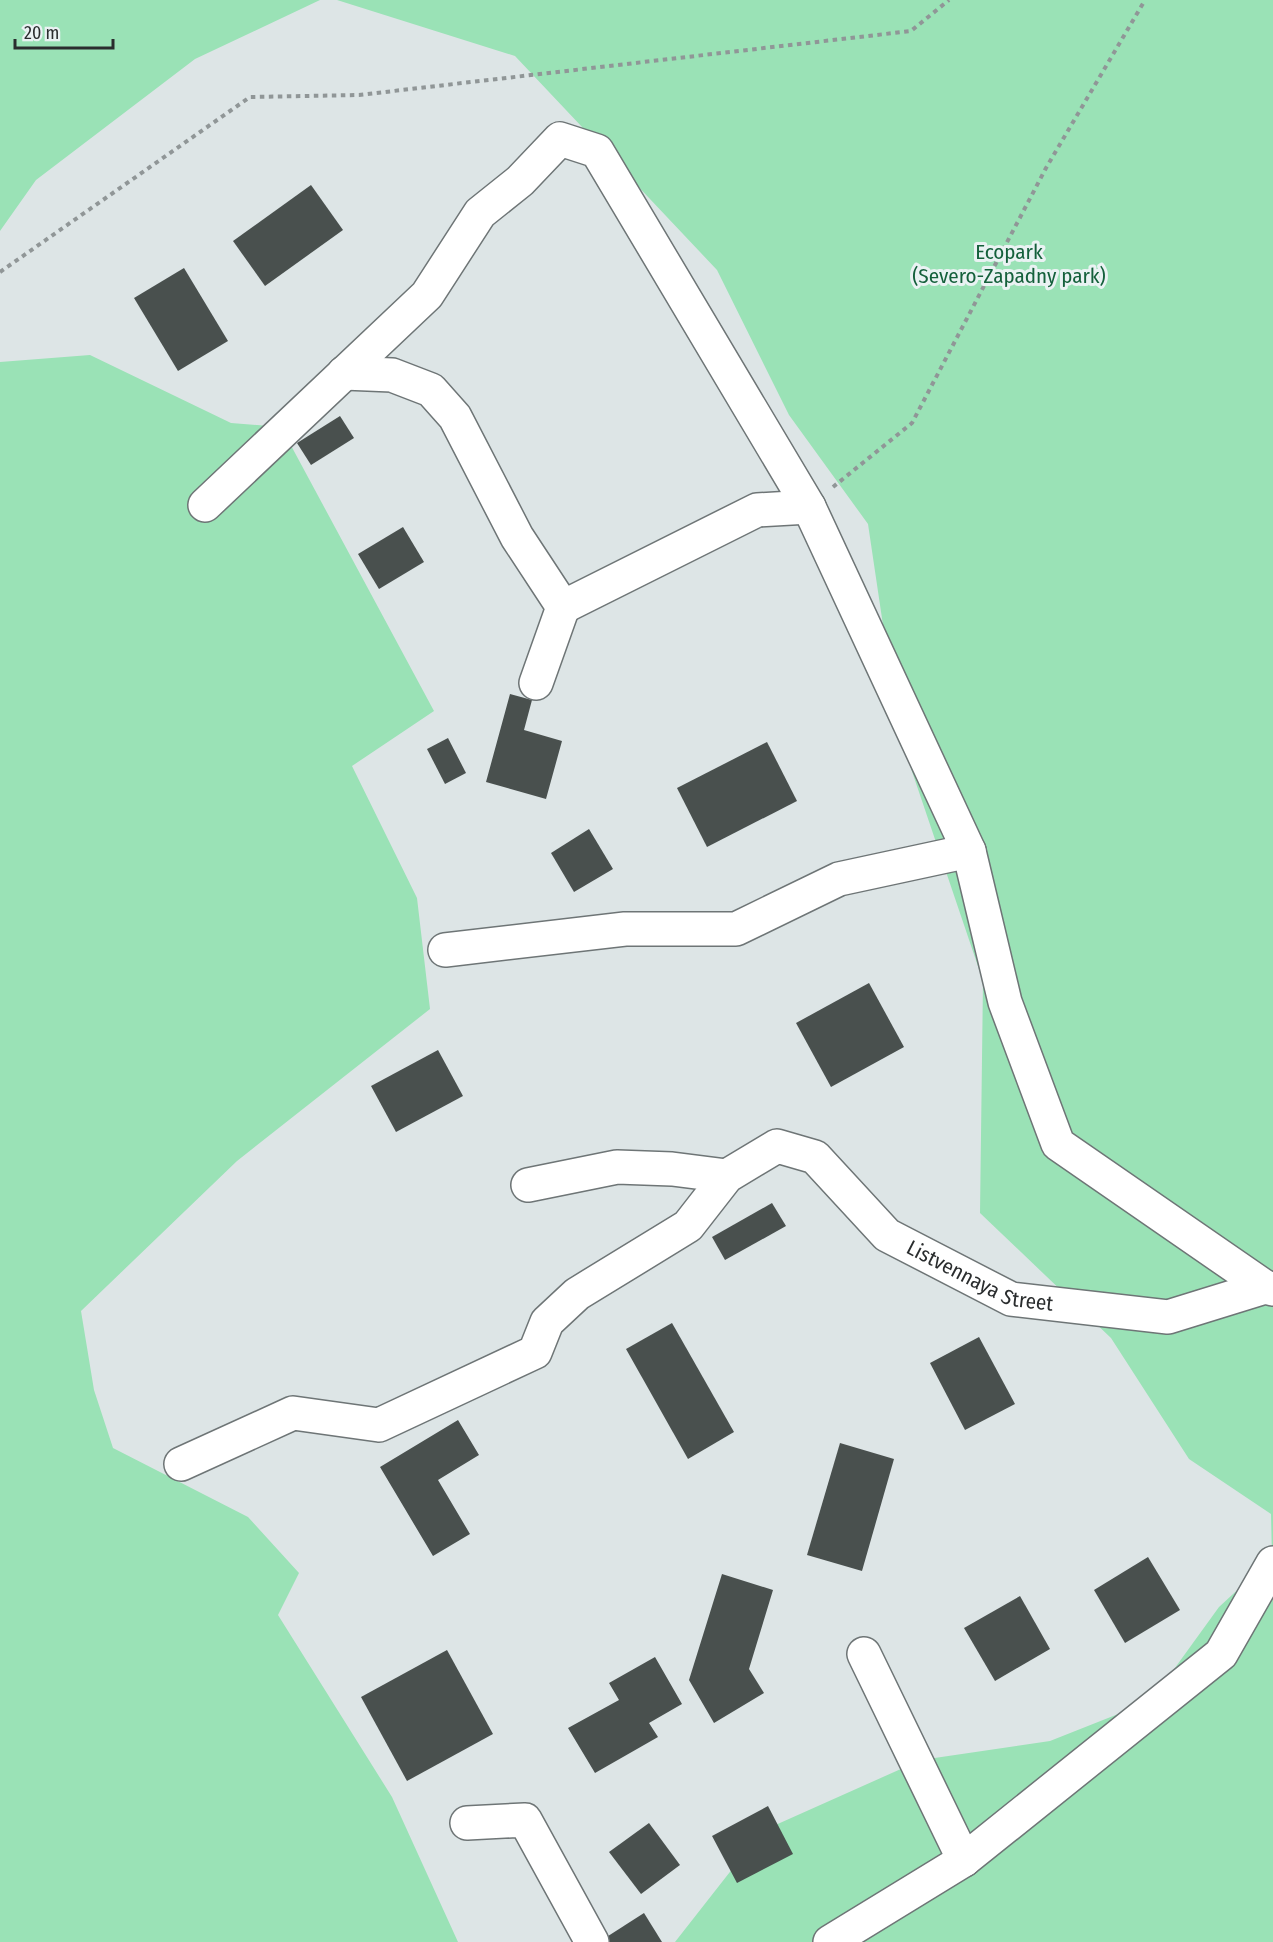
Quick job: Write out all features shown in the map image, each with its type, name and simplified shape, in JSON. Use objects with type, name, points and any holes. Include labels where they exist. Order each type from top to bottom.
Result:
[{"type":"street","points":[[205,505],[427,295],[480,213],[520,181],[560,139],[597,152],[809,507],[969,851],[1005,1002],[1058,1144],[1269,1288]]},
{"type":"street","points":[[344,373],[392,375],[431,390],[454,417],[517,537],[563,607]]},
{"type":"street","points":[[536,683],[563,607],[757,510],[809,507]]},
{"type":"street","points":[[445,950],[625,929],[736,929],[839,879],[969,851]]},
{"type":"street","name":"Listvennaya Street","points":[[727,1176],[777,1146],[815,1157],[887,1235],[1011,1299],[1168,1317],[1269,1288]]},
{"type":"street","points":[[528,1185],[617,1167],[672,1169],[727,1176]]},
{"type":"street","points":[[181,1464],[293,1413],[379,1425],[535,1352],[547,1322],[577,1294],[688,1226],[727,1176]]},
{"type":"street","points":[[830,1942],[964,1860],[1221,1654],[1273,1563]]},
{"type":"street","points":[[864,1654],[964,1860]]},
{"type":"street","points":[[467,1823],[525,1820],[592,1942]]},
{"type":"path","points":[[0,272],[250,96],[359,95],[911,30],[949,0]]},
{"type":"path","points":[[809,507],[912,423],[1046,168],[1145,0]]},
{"type":"green space","points":[[0,0],[320,0],[195,59],[36,180],[0,231]]},
{"type":"green space","name":"Ecopark (Severo-Zapadny park)","points":[[337,0],[1273,0],[1273,1942],[675,1942],[762,1831],[921,1760],[1050,1741],[1151,1701],[1219,1607],[1272,1558],[1271,1514],[1189,1459],[1111,1338],[980,1213],[983,981],[899,733],[868,524],[789,415],[717,270],[515,56]]},
{"type":"green space","points":[[90,355],[231,423],[281,427],[434,711],[352,766],[417,898],[430,1009],[237,1161],[81,1311],[94,1390],[113,1448],[248,1517],[299,1573],[278,1615],[392,1797],[458,1942],[0,1942],[0,362]]},
{"type":"building","points":[[311,185],[343,230],[265,286],[233,241]]},
{"type":"building","points":[[184,268],[228,341],[178,371],[134,298]]},
{"type":"building","points":[[340,416],[354,438],[311,465],[297,443]]},
{"type":"building","points":[[403,527],[424,562],[379,589],[358,554]]},
{"type":"building","points":[[510,694],[532,700],[524,730],[562,741],[546,799],[486,782]]},
{"type":"building","points":[[448,738],[466,773],[445,784],[427,749]]},
{"type":"building","points":[[767,742],[797,801],[707,847],[677,788]]},
{"type":"building","points":[[589,829],[613,869],[574,892],[551,853]]},
{"type":"building","points":[[869,983],[904,1047],[831,1087],[796,1023]]},
{"type":"building","points":[[438,1050],[463,1096],[396,1132],[371,1086]]},
{"type":"building","points":[[772,1203],[786,1226],[725,1260],[712,1237]]},
{"type":"building","points":[[672,1323],[734,1432],[688,1459],[626,1349]]},
{"type":"building","points":[[979,1337],[1015,1404],[965,1430],[930,1363]]},
{"type":"building","points":[[458,1420],[479,1455],[438,1480],[470,1534],[433,1556],[380,1467]]},
{"type":"building","points":[[840,1443],[894,1459],[862,1571],[807,1555]]},
{"type":"building","points":[[1148,1557],[1180,1610],[1125,1643],[1094,1590]]},
{"type":"building","points":[[722,1574],[773,1590],[749,1669],[764,1693],[714,1723],[689,1680]]},
{"type":"building","points":[[1020,1596],[1050,1649],[995,1681],[964,1628]]},
{"type":"building","points":[[447,1650],[493,1734],[407,1781],[361,1697]]},
{"type":"building","points":[[655,1657],[682,1704],[649,1723],[658,1737],[595,1773],[568,1728],[619,1700],[609,1683]]},
{"type":"building","points":[[768,1806],[793,1854],[737,1883],[712,1836]]},
{"type":"building","points":[[649,1823],[680,1865],[641,1894],[609,1852]]},
{"type":"building","points":[[644,1913],[662,1942],[607,1942],[605,1938]]}]
